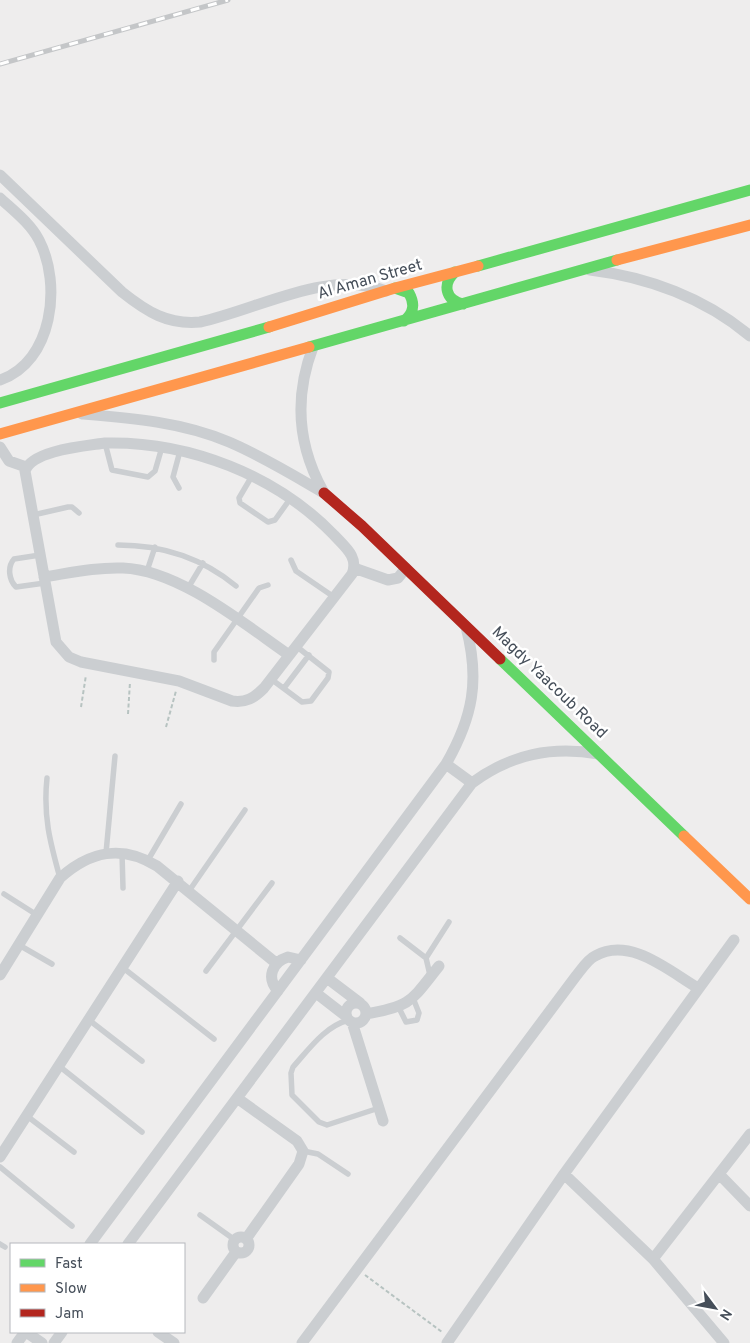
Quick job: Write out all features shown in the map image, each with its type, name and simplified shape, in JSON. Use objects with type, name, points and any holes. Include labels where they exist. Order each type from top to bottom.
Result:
[{"type":"street","points":[[0,175],[122,292],[141,307],[163,319],[188,323],[206,321],[330,284],[364,284],[409,293],[414,302],[411,315],[404,321]]},
{"type":"street","name":"Al Aman Street","points":[[0,403],[230,339],[391,289],[585,238],[750,190]]},
{"type":"street","points":[[0,198],[34,233],[45,253],[49,268],[50,300],[47,323],[38,346],[26,363],[0,380]]},
{"type":"street","points":[[0,434],[584,269],[750,225]]},
{"type":"street","points":[[584,269],[634,278],[674,291],[704,305],[750,336]]},
{"type":"street","points":[[455,272],[448,278],[446,292],[454,302],[464,304]]},
{"type":"street","name":"Magdy Yaacoub Road","points":[[312,347],[302,383],[300,422],[307,459],[324,493]]},
{"type":"street","name":"Magdy Yaacoub Road","points":[[69,414],[123,417],[195,431],[229,442],[324,493],[466,625],[750,898]]},
{"type":"street","points":[[105,443],[136,443],[180,451],[222,463],[252,476],[290,499],[327,528],[350,552],[354,568],[271,679],[256,695],[238,702],[179,681],[87,663],[69,656],[56,642],[26,467],[30,461],[52,453],[105,443]]},
{"type":"street","points":[[0,447],[9,460],[26,467]]},
{"type":"street","points":[[44,580],[100,568],[124,568],[147,571],[188,588],[237,619],[293,650]]},
{"type":"street","points":[[354,568],[388,580],[398,578],[406,568]]},
{"type":"street","points":[[91,1243],[446,764],[461,739],[470,711],[474,682],[473,653],[466,625]]},
{"type":"street","points":[[129,1243],[472,783],[489,770],[510,760],[532,753],[578,750],[600,755]]},
{"type":"street","points":[[446,764],[472,783]]},
{"type":"street","points":[[0,976],[4,960],[19,944],[60,878],[74,865],[91,857],[106,853],[122,853],[148,860],[178,881],[276,963]]},
{"type":"street","points":[[0,1157],[178,881]]},
{"type":"street","points":[[448,1340],[564,1174],[734,940]]},
{"type":"street","points":[[302,1343],[576,976],[594,956],[620,948],[646,956],[698,988]]},
{"type":"street","points":[[278,991],[272,980],[272,971],[276,963],[288,957],[301,960]]},
{"type":"street","points":[[366,1014],[399,1008],[413,998],[439,966]]},
{"type":"street","points":[[316,993],[350,1020],[362,1020],[366,1014],[365,1008],[327,978]]},
{"type":"street","points":[[360,1003],[349,1006],[350,1020],[383,1121]]},
{"type":"street","points":[[203,1298],[236,1252],[240,1253],[248,1250],[249,1242],[241,1239],[299,1164],[302,1151],[297,1141],[237,1098]]},
{"type":"street","points":[[652,1259],[750,1134]]},
{"type":"street","points":[[564,1174],[652,1259],[724,1343]]},
{"type":"street","points":[[718,1174],[750,1206]]},
{"type":"street","points":[[27,1333],[42,1343]]},
{"type":"street","points":[[159,1333],[174,1343]]},
{"type":"lane","points":[[105,443],[112,470],[148,477],[155,471],[162,447]]},
{"type":"lane","points":[[179,488],[173,478],[180,451]]},
{"type":"lane","points":[[252,476],[239,500],[243,506],[268,522],[275,520],[290,499]]},
{"type":"lane","points":[[33,515],[68,507],[72,507],[79,513]]},
{"type":"lane","points":[[118,545],[156,547],[180,554],[203,563],[236,586]]},
{"type":"lane","points":[[147,571],[156,547]]},
{"type":"lane","points":[[40,555],[14,560],[9,569],[12,582],[16,587],[44,580]]},
{"type":"lane","points":[[291,560],[296,571],[334,597]]},
{"type":"lane","points":[[188,588],[203,563]]},
{"type":"lane","points":[[214,660],[214,652],[259,588],[268,585]]},
{"type":"lane","points":[[271,679],[302,702],[311,701],[330,675],[327,669],[309,655],[293,650]]},
{"type":"lane","points":[[284,688],[309,655]]},
{"type":"lane","points":[[106,853],[115,756]]},
{"type":"lane","points":[[46,778],[47,832],[60,878]]},
{"type":"lane","points":[[148,860],[181,804]]},
{"type":"lane","points":[[190,891],[245,810]]},
{"type":"lane","points":[[122,853],[124,888]]},
{"type":"lane","points":[[206,971],[272,883]]},
{"type":"lane","points":[[4,894],[37,915]]},
{"type":"lane","points":[[426,958],[449,922]]},
{"type":"lane","points":[[400,938],[426,958],[430,978]]},
{"type":"lane","points":[[19,944],[52,964]]},
{"type":"lane","points":[[122,967],[214,1039]]},
{"type":"lane","points":[[399,1008],[406,1022],[417,1020],[419,1014],[413,998]]},
{"type":"lane","points":[[89,1020],[142,1061]]},
{"type":"lane","points":[[350,1020],[336,1024],[326,1031],[296,1065],[291,1073],[292,1095],[319,1122],[327,1125],[379,1108]]},
{"type":"lane","points":[[59,1066],[142,1132]]},
{"type":"lane","points":[[27,1116],[74,1152]]},
{"type":"lane","points":[[302,1151],[318,1154],[348,1174]]},
{"type":"lane","points":[[0,1167],[72,1226]]},
{"type":"lane","points":[[200,1215],[241,1239]]},
{"type":"path","points":[[81,707],[87,663]]},
{"type":"path","points":[[128,714],[130,671]]},
{"type":"path","points":[[166,727],[179,681]]},
{"type":"path","points":[[357,1270],[448,1340]]},
{"type":"railway","points":[[0,64],[228,0]]},
{"type":"traffic: fast","points":[[478,266],[750,190]]},
{"type":"traffic: fast","points":[[309,347],[617,260]]},
{"type":"traffic: fast","points":[[455,272],[448,282],[447,291],[452,299],[463,304]]},
{"type":"traffic: fast","points":[[395,288],[409,293],[412,301],[412,312],[404,321]]},
{"type":"traffic: fast","points":[[0,403],[269,327]]},
{"type":"traffic: fast","points":[[500,659],[684,836]]},
{"type":"traffic: slow","points":[[617,260],[750,225]]},
{"type":"traffic: slow","points":[[269,327],[395,288],[478,266]]},
{"type":"traffic: slow","points":[[0,434],[309,347]]},
{"type":"traffic: slow","points":[[684,836],[750,899]]},
{"type":"traffic: jam","points":[[324,493],[362,526],[500,659]]}]
